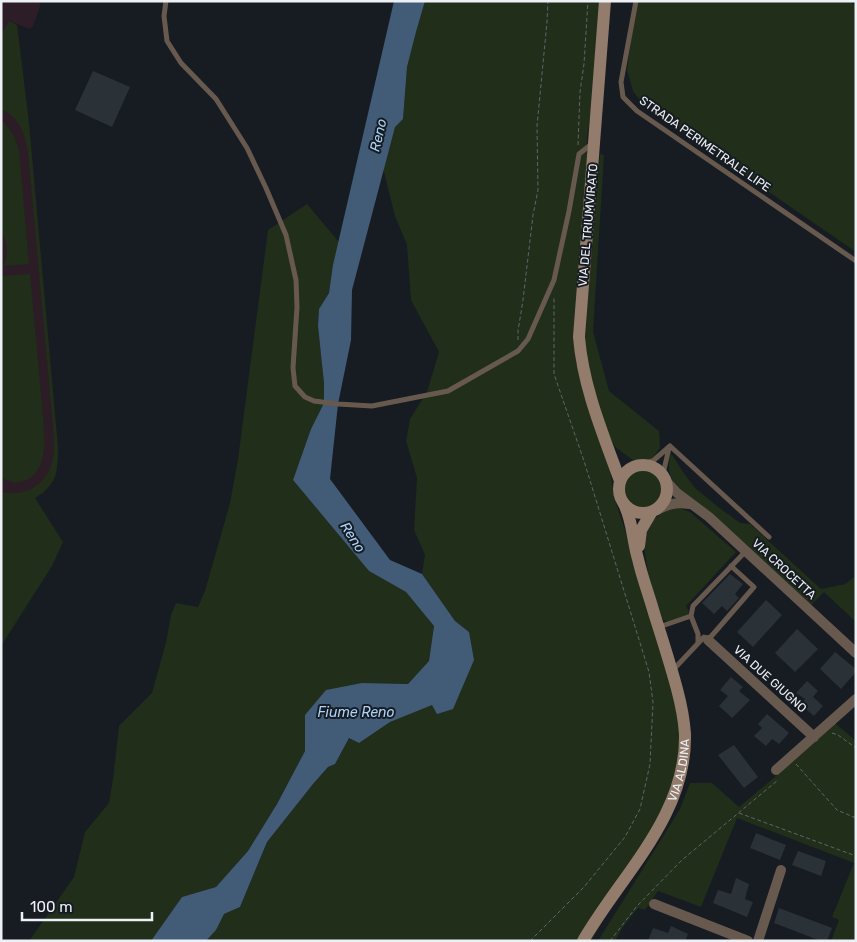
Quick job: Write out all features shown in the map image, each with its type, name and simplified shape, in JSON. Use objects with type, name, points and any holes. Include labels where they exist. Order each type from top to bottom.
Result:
[{"type":"street","name":"VIA DEL TRIUMVIRATO","points":[[605,1],[580,337],[585,380],[594,411],[620,481]]},
{"type":"street","points":[[607,446],[623,460],[651,466],[658,469],[665,478],[667,494],[662,506],[654,511]]},
{"type":"street","points":[[641,465],[627,471],[620,481],[619,493],[624,504],[629,509],[643,514],[654,511],[666,504],[679,502],[693,505]]},
{"type":"street","name":"VIA CROCETTA","points":[[665,478],[677,494],[709,517],[856,653]]},
{"type":"street","name":"VIA ALDINA","points":[[583,941],[639,858],[669,809],[682,767],[685,733],[681,707],[638,558],[629,515],[624,504]]},
{"type":"street","name":"VIA ALDINA","points":[[644,578],[639,539],[641,530],[654,511]]},
{"type":"street","name":"VIA DUE GIUGNO","points":[[703,642],[814,737]]},
{"type":"street","points":[[778,769],[856,699]]},
{"type":"street","points":[[758,941],[781,870]]},
{"type":"street","points":[[654,904],[748,941]]},
{"type":"lane","points":[[166,1],[164,16],[167,41],[181,64],[216,100],[247,148],[286,235],[296,280],[297,307],[293,368],[296,386],[305,397],[314,401],[372,406],[448,391],[518,351],[528,339],[554,280],[579,154],[594,141]]},
{"type":"lane","name":"STRADA PERIMETRALE LIPE","points":[[636,1],[621,82],[623,97],[637,111],[856,261]]},
{"type":"lane","points":[[641,465],[654,460],[670,446]]},
{"type":"lane","points":[[665,478],[670,446]]},
{"type":"lane","points":[[670,446],[769,537]]},
{"type":"lane","points":[[703,642],[691,616],[693,606],[746,551]]},
{"type":"lane","points":[[672,671],[703,642],[754,587],[731,566]]},
{"type":"lane","points":[[659,627],[691,616]]},
{"type":"path","points":[[518,351],[518,331],[538,190],[537,126],[548,1]]},
{"type":"path","points":[[579,154],[580,92],[584,64],[588,1]]},
{"type":"path","points":[[530,941],[584,887],[625,837],[640,809],[650,764],[653,702],[649,672],[584,461],[554,374],[554,299]]},
{"type":"path","points":[[829,734],[838,734],[856,748]]},
{"type":"path","points":[[796,764],[837,810],[856,818]]},
{"type":"path","points":[[610,941],[638,906],[675,867],[782,776],[783,770],[778,769]]},
{"type":"path","points":[[738,812],[856,856]]},
{"type":"shaded area","points":[[1,1],[41,1],[33,26],[30,29],[9,21],[8,23],[1,18]]},
{"type":"shaded area","points":[[1,18],[8,23],[17,25],[29,123],[58,453],[56,475],[52,483],[42,494],[1,505]]},
{"type":"green space","points":[[425,1],[601,1],[595,86],[587,138],[588,162],[576,319],[576,362],[610,469],[614,497],[649,602],[689,739],[657,831],[591,941],[206,941],[216,930],[224,914],[240,907],[267,842],[313,784],[328,767],[335,764],[349,738],[359,743],[390,722],[432,704],[469,632],[455,621],[422,574],[425,555],[414,530],[417,478],[406,441],[410,419],[427,392],[439,352],[411,300],[407,245],[395,216],[383,168],[395,126],[403,119],[407,67]]},
{"type":"green space","points":[[638,1],[849,1],[856,6],[856,252],[644,106],[633,91],[627,70]]},
{"type":"green space","points":[[9,21],[17,25],[29,123],[58,447],[58,464],[55,477],[48,488],[35,498],[63,542],[52,566],[1,646],[1,492],[18,493],[26,491],[45,478],[53,458],[54,445],[28,154],[23,131],[8,113],[1,109],[1,34]]},
{"type":"green space","points":[[1,121],[13,134],[19,150],[29,264],[4,266],[7,249],[1,232]]},
{"type":"green space","points":[[600,154],[604,155],[593,332],[609,391],[659,431],[660,448],[651,460],[634,461],[615,447],[608,434],[585,352]]},
{"type":"green space","points":[[307,204],[339,242],[329,293],[319,309],[318,326],[324,383],[324,403],[311,429],[293,480],[369,571],[406,592],[434,626],[429,661],[408,684],[362,683],[305,715],[305,751],[277,804],[248,851],[216,887],[182,897],[152,941],[29,941],[74,877],[85,832],[109,803],[119,726],[152,693],[166,642],[171,615],[176,603],[198,607],[205,591],[230,503],[238,459],[268,230]]},
{"type":"green space","points":[[30,274],[44,444],[41,461],[34,475],[27,480],[13,482],[1,476],[1,276]]},
{"type":"green space","points":[[671,453],[695,488],[740,523],[750,524],[821,589],[845,584],[856,576],[856,622],[824,592],[811,605],[676,489],[669,471]]},
{"type":"green space","points":[[644,470],[658,475],[663,489],[658,503],[644,508],[630,503],[625,489],[630,475]]},
{"type":"green space","points":[[672,507],[690,512],[736,552],[686,606],[689,612],[688,615],[667,622],[661,618],[648,573],[644,546],[648,524]]},
{"type":"green space","points":[[835,723],[856,741],[856,887],[854,893],[856,894],[856,941],[831,941],[839,920],[832,917],[854,863],[737,818],[701,907],[658,891],[645,910],[638,908],[615,941],[598,941],[680,809],[690,783],[712,783],[739,807]]},
{"type":"water","name":"Fiume Reno","points":[[394,1],[425,1],[407,67],[403,119],[395,127],[352,290],[351,340],[338,404],[330,479],[390,560],[422,574],[455,621],[469,632],[474,660],[453,709],[437,714],[432,705],[390,722],[359,743],[349,738],[335,764],[328,767],[313,784],[267,842],[240,907],[224,914],[216,930],[206,941],[151,941],[182,897],[216,887],[248,851],[277,804],[305,751],[305,715],[326,690],[362,683],[408,684],[429,661],[434,626],[406,592],[369,571],[293,480],[311,429],[324,403],[324,383],[318,326],[319,309],[329,293],[333,265]]},
{"type":"building","points":[[93,71],[130,87],[112,127],[75,110]]},
{"type":"building","points":[[730,574],[743,584],[735,594],[739,598],[727,611],[722,606],[714,614],[702,603]]},
{"type":"building","points":[[766,600],[782,615],[753,647],[737,632]]},
{"type":"building","points":[[797,629],[818,649],[795,672],[775,653]]},
{"type":"building","points":[[835,652],[856,669],[856,672],[841,689],[820,669]]},
{"type":"building","points":[[731,677],[743,687],[739,691],[750,700],[732,718],[719,706],[728,696],[720,690]]},
{"type":"building","points":[[807,681],[818,691],[813,697],[823,706],[814,716],[801,705],[805,699],[796,693]]},
{"type":"building","points":[[767,714],[789,733],[779,744],[772,739],[766,746],[754,736],[762,728],[758,724]]},
{"type":"building","points":[[734,745],[758,777],[744,788],[718,755]]},
{"type":"building","points":[[756,833],[786,845],[780,860],[750,848]]},
{"type":"building","points":[[798,851],[826,861],[821,876],[792,865]]},
{"type":"building","points":[[736,878],[749,884],[745,899],[753,902],[747,917],[713,903],[718,890],[731,894]]},
{"type":"building","points":[[779,908],[832,928],[827,941],[821,941],[774,923]]},
{"type":"building","points":[[671,926],[688,934],[685,941],[648,941],[653,928],[668,933]]},
{"type":"water label","name":"Reno","points":[[378,135]]},
{"type":"water label","name":"Reno","points":[[353,537]]}]
